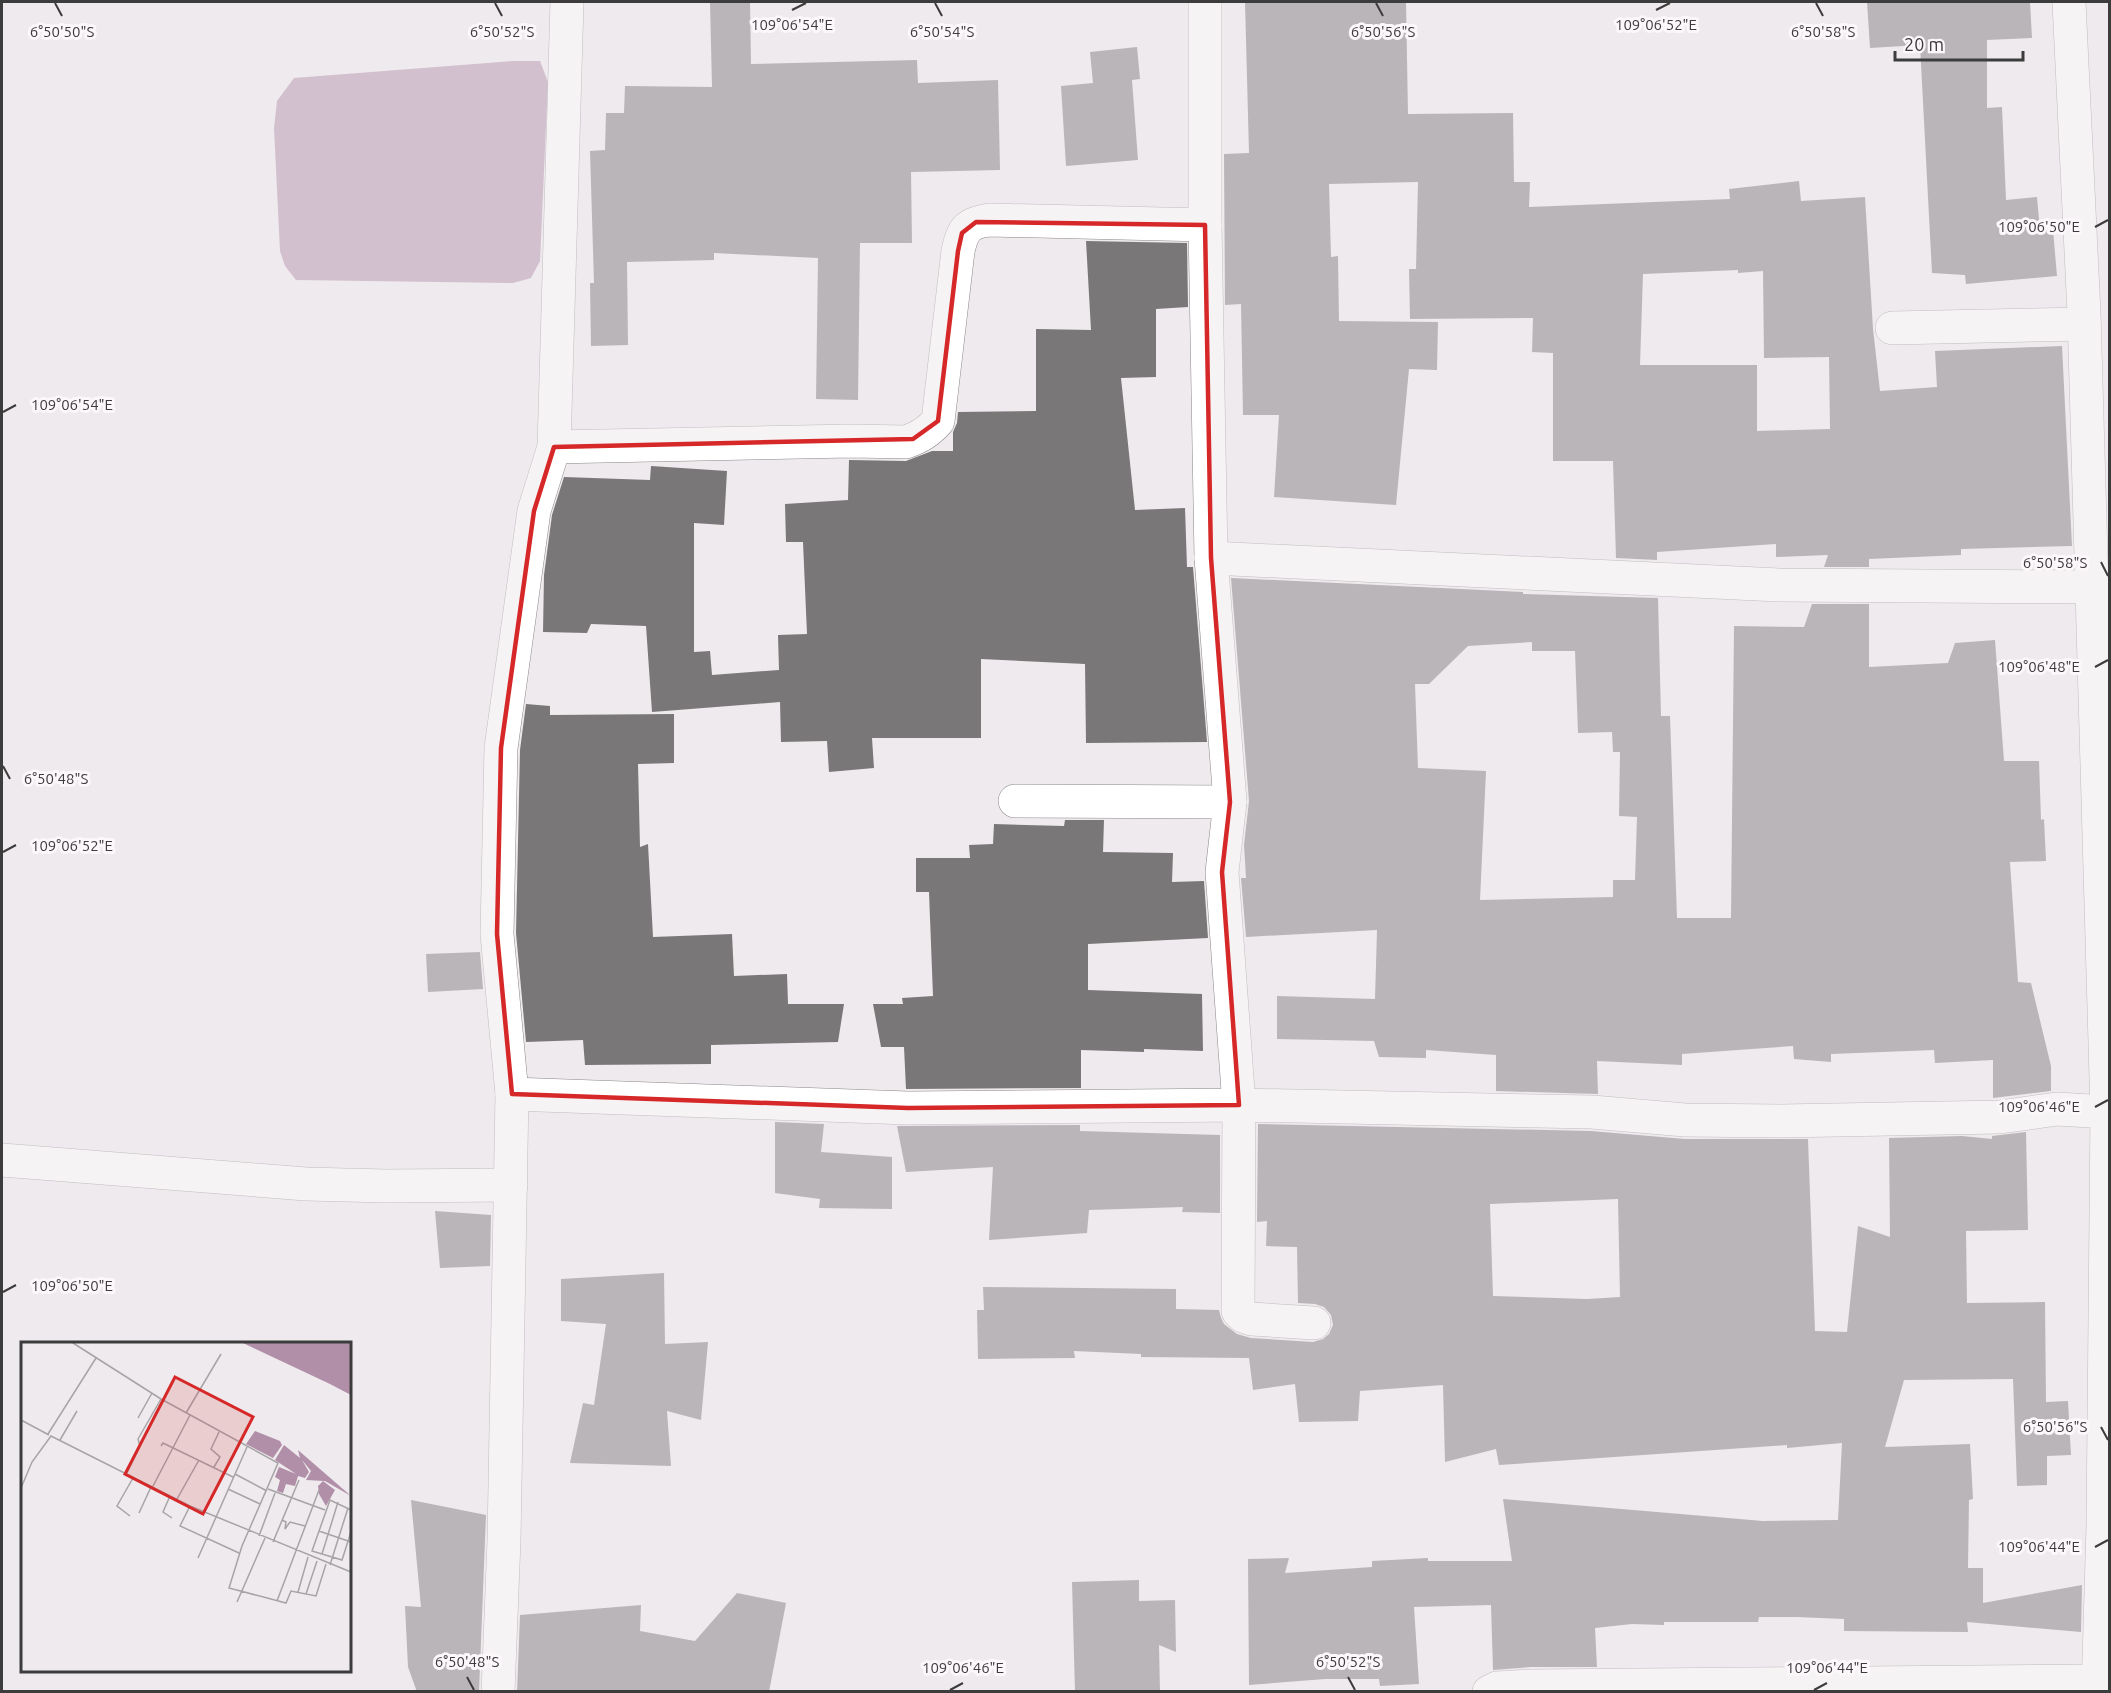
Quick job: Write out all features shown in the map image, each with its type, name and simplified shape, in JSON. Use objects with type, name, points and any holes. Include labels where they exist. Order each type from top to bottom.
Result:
[{"type":"street","points":[[498,1692],[504,1540],[512,1094],[497,934],[501,748],[534,512],[554,447],[567,2]]},
{"type":"street","points":[[1205,2],[1204,225],[1211,558],[1230,802],[1222,872],[1239,1106],[1238,1311],[1243,1316],[1252,1319],[1314,1323]]},
{"type":"street","points":[[1489,1692],[1497,1688],[1531,1686],[2098,1686],[2106,1526],[2108,1129],[2103,728],[2092,587],[2092,316],[2069,2]]},
{"type":"street","points":[[554,447],[840,441],[906,442],[923,436],[938,421],[958,251],[962,233],[976,222],[1002,220],[1204,225]]},
{"type":"street","points":[[1892,328],[2092,316]]},
{"type":"street","points":[[1211,558],[1779,585],[2092,587]]},
{"type":"street","points":[[1015,801],[1230,802]]},
{"type":"street","points":[[512,1094],[908,1108],[1239,1106],[1592,1112],[1685,1120],[2000,1117],[2056,1109],[2108,1129]]},
{"type":"street","points":[[2,1160],[306,1184],[511,1185]]},
{"type":"highlighted area","points":[[976,222],[1205,225],[1211,558],[1230,802],[1222,872],[1239,1105],[908,1108],[512,1094],[497,934],[501,748],[534,511],[554,447],[913,439],[938,421],[958,251],[962,233]]},
{"type":"shaded area","points":[[513,61],[540,61],[548,82],[540,261],[531,278],[513,283],[296,280],[285,266],[280,251],[274,128],[277,101],[294,78]]},
{"type":"building","points":[[710,2],[750,2],[751,64],[917,60],[918,83],[998,80],[1000,170],[911,172],[912,243],[860,243],[858,400],[816,399],[818,258],[714,253],[714,260],[627,262],[628,345],[591,346],[590,283],[594,283],[590,151],[605,150],[606,113],[624,113],[625,86],[712,87]]},
{"type":"building","points":[[1245,2],[1406,2],[1408,114],[1513,113],[1514,182],[1530,182],[1529,207],[1730,199],[1729,189],[1799,181],[1801,201],[1865,197],[1873,329],[1880,391],[1937,387],[1935,351],[2062,346],[2072,546],[1961,549],[1961,555],[1869,559],[1869,567],[1824,567],[1828,555],[1776,557],[1776,544],[1657,552],[1657,560],[1616,558],[1613,461],[1553,461],[1553,353],[1532,352],[1533,318],[1410,319],[1409,269],[1416,269],[1418,182],[1329,184],[1331,257],[1338,256],[1339,321],[1438,322],[1437,370],[1409,369],[1396,505],[1274,497],[1279,415],[1243,415],[1241,304],[1225,305],[1224,154],[1249,153]],"holes":[[[1738,270],[1738,273],[1763,271],[1764,358],[1829,357],[1830,429],[1757,431],[1757,365],[1640,365],[1643,274]]]},
{"type":"building","points":[[1867,2],[2030,2],[2032,38],[1987,40],[1987,108],[2002,107],[2006,200],[2037,197],[2040,231],[2053,230],[2057,276],[1966,284],[1965,275],[1932,273],[1920,45],[1870,48]]},
{"type":"building","points":[[1137,47],[1140,79],[1132,80],[1138,160],[1066,166],[1061,86],[1093,83],[1090,52]]},
{"type":"building","points":[[1086,241],[1187,243],[1188,307],[1156,309],[1156,377],[1121,378],[1135,510],[1185,508],[1187,567],[1193,567],[1207,742],[1086,743],[1085,664],[981,659],[981,738],[872,738],[874,768],[829,772],[827,741],[781,742],[780,702],[652,712],[646,626],[591,624],[587,633],[543,632],[544,575],[552,515],[564,477],[650,480],[651,466],[727,471],[724,525],[694,523],[694,652],[710,651],[712,675],[779,670],[778,635],[807,634],[803,542],[786,542],[785,504],[848,500],[849,460],[906,461],[932,451],[953,451],[953,432],[958,412],[1036,411],[1036,329],[1091,330]]},
{"type":"building","points":[[1231,578],[1523,592],[1523,594],[1658,598],[1661,716],[1670,716],[1677,918],[1731,918],[1734,626],[1804,627],[1812,604],[1869,604],[1869,667],[1948,663],[1955,643],[1995,640],[2004,761],[2039,761],[2041,820],[2044,819],[2046,861],[2010,862],[2018,982],[2031,983],[2051,1066],[2051,1091],[1993,1098],[1993,1060],[1935,1063],[1934,1050],[1831,1054],[1831,1062],[1794,1059],[1793,1046],[1682,1054],[1682,1065],[1597,1061],[1598,1094],[1496,1091],[1496,1055],[1426,1050],[1426,1058],[1379,1057],[1374,1041],[1277,1039],[1277,996],[1375,999],[1377,930],[1246,937],[1241,878],[1246,878],[1244,845],[1249,801]],"holes":[[[1532,642],[1532,651],[1575,651],[1578,733],[1612,732],[1613,752],[1620,752],[1619,816],[1637,817],[1635,880],[1613,880],[1613,897],[1480,900],[1486,771],[1418,768],[1415,684],[1429,684],[1468,646]]]},
{"type":"building","points":[[526,704],[550,706],[550,715],[674,714],[674,763],[638,764],[640,847],[648,844],[653,937],[732,934],[734,976],[787,974],[788,1004],[844,1004],[838,1042],[711,1045],[711,1064],[585,1065],[583,1040],[526,1042],[516,933],[520,750]]},
{"type":"building","points":[[1065,820],[1104,820],[1103,852],[1173,853],[1172,882],[1204,881],[1208,938],[1088,944],[1088,990],[1202,994],[1203,1051],[1081,1050],[1081,1088],[906,1089],[904,1047],[881,1047],[873,1004],[903,1004],[902,998],[933,996],[929,892],[916,892],[916,858],[970,858],[969,845],[993,844],[994,824],[1064,826]]},
{"type":"building","points":[[480,952],[483,989],[428,992],[426,954]]},
{"type":"building","points":[[775,1122],[824,1124],[821,1152],[892,1157],[892,1209],[819,1208],[820,1199],[775,1193]]},
{"type":"building","points":[[1258,1124],[1591,1131],[1685,1139],[1808,1139],[1815,1331],[1847,1332],[1858,1226],[1890,1237],[1889,1138],[1962,1136],[1992,1139],[1992,1136],[2026,1132],[2028,1230],[1966,1231],[1967,1303],[2045,1302],[2046,1402],[2068,1401],[2071,1455],[2047,1456],[2047,1485],[2017,1486],[2013,1379],[1904,1380],[1885,1447],[1970,1444],[1973,1499],[1969,1500],[1968,1568],[1983,1568],[1983,1603],[2082,1585],[2081,1632],[1967,1622],[1968,1632],[1844,1631],[1844,1619],[1797,1617],[1759,1617],[1758,1622],[1632,1624],[1595,1628],[1597,1667],[1531,1667],[1493,1670],[1491,1605],[1414,1607],[1419,1684],[1380,1686],[1379,1679],[1325,1679],[1249,1685],[1248,1559],[1289,1558],[1285,1573],[1372,1567],[1372,1561],[1428,1558],[1428,1561],[1512,1561],[1503,1499],[1763,1521],[1838,1520],[1842,1443],[1499,1465],[1496,1449],[1445,1462],[1443,1385],[1360,1391],[1358,1421],[1299,1422],[1295,1384],[1253,1390],[1249,1358],[1141,1357],[1141,1354],[1074,1351],[1075,1358],[978,1359],[977,1310],[984,1310],[983,1287],[1176,1289],[1176,1309],[1219,1310],[1224,1324],[1237,1334],[1251,1338],[1313,1342],[1323,1339],[1329,1334],[1333,1325],[1331,1315],[1324,1307],[1298,1303],[1297,1247],[1266,1246],[1267,1221],[1257,1222]],"holes":[[[1618,1199],[1620,1297],[1587,1299],[1493,1296],[1490,1204]]]},
{"type":"building","points":[[1080,1125],[1080,1131],[1220,1135],[1220,1213],[1182,1212],[1183,1207],[1089,1210],[1087,1233],[989,1240],[993,1167],[906,1172],[897,1126]]},
{"type":"building","points":[[435,1211],[491,1215],[490,1266],[440,1268]]},
{"type":"building","points":[[664,1273],[665,1344],[708,1342],[701,1420],[667,1411],[671,1466],[570,1463],[583,1403],[594,1405],[606,1324],[561,1321],[561,1279]]},
{"type":"building","points":[[411,1500],[486,1515],[479,1692],[417,1692],[408,1667],[405,1606],[421,1607]]},
{"type":"building","points":[[1139,1580],[1139,1601],[1175,1600],[1176,1652],[1159,1645],[1160,1692],[1075,1692],[1072,1582]]},
{"type":"building","points":[[737,1593],[786,1603],[769,1692],[517,1692],[520,1615],[641,1605],[640,1631],[695,1641]]}]
